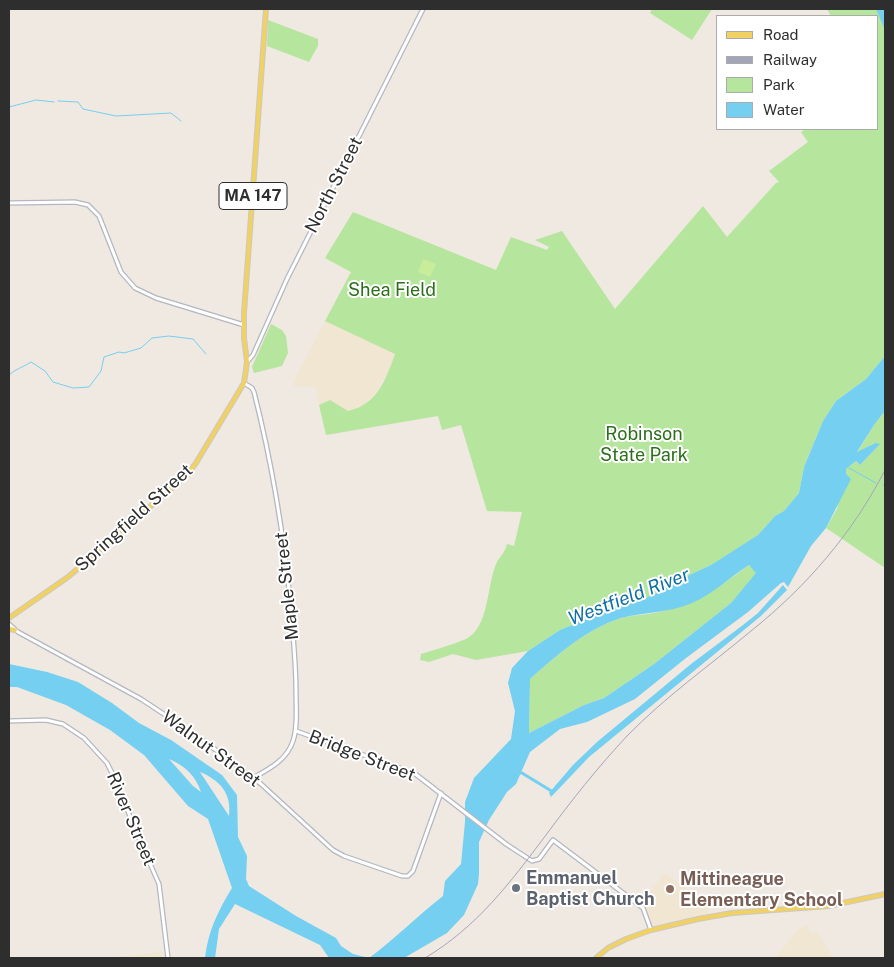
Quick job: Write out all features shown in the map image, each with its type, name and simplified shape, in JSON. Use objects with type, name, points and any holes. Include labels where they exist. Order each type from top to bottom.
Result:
[{"type":"main road","name":"Springfield Street","points":[[9,618],[72,574],[187,475],[244,383],[247,362],[244,325],[266,9]]},
{"type":"main road","name":"North Street","points":[[247,362],[253,355],[287,279],[423,9]]},
{"type":"main road","points":[[9,202],[72,202],[88,205],[99,216],[121,272],[135,288],[156,298],[244,325]]},
{"type":"main road","name":"Maple Street","points":[[244,383],[252,388],[254,392],[270,465],[285,550],[296,674],[296,731],[293,743],[283,758],[253,778]]},
{"type":"main road","name":"Walnut Street","points":[[9,624],[15,630],[141,699],[200,738],[253,778],[337,853],[400,876],[408,876],[414,870],[441,793]]},
{"type":"main road","points":[[9,629],[15,630]]},
{"type":"main road","name":"River Street","points":[[9,720],[46,720],[63,724],[84,738],[107,763],[115,777],[159,884],[168,958]]},
{"type":"main road","name":"Bridge Street","points":[[296,731],[414,772],[513,849],[534,862],[539,859],[553,840],[643,908],[651,930]]},
{"type":"main road","points":[[596,958],[616,944],[651,930],[726,914],[829,906],[885,894]]},
{"type":"shaded area","points":[[325,321],[395,354],[377,392],[363,405],[348,411],[330,400],[319,405],[316,387],[294,386],[294,381]]},
{"type":"shaded area","name":"Mittineague Elementary School","points":[[664,873],[709,906],[709,913],[653,926],[650,925],[646,908],[641,904]]},
{"type":"shaded area","points":[[806,925],[812,933],[817,931],[833,958],[775,958],[797,931]]},
{"type":"shaded area","points":[[164,953],[165,958],[115,958],[118,957]]},
{"type":"green space","points":[[652,9],[712,9],[692,40],[650,13]]},
{"type":"green space","name":"Robinson State Park","points":[[827,9],[885,9],[885,356],[866,379],[836,401],[823,421],[804,467],[799,493],[784,511],[775,516],[758,535],[711,565],[644,599],[614,608],[560,630],[528,651],[476,660],[453,654],[429,662],[420,660],[421,654],[466,639],[479,626],[496,564],[507,544],[514,546],[522,512],[487,511],[461,425],[442,430],[438,416],[326,435],[319,405],[330,400],[348,411],[358,408],[369,401],[387,376],[395,354],[325,321],[351,272],[325,258],[353,212],[496,270],[511,237],[547,250],[549,247],[535,240],[562,231],[615,309],[703,206],[727,237],[779,182],[769,171],[808,142],[801,132],[804,130],[879,130],[879,15],[830,15]]},
{"type":"green space","points":[[268,20],[318,39],[318,46],[309,62],[267,46]]},
{"type":"green space","points":[[423,259],[436,264],[430,277],[418,272]]},
{"type":"green space","points":[[271,324],[282,330],[286,336],[288,353],[282,366],[254,373],[252,367]]},
{"type":"green space","points":[[885,411],[885,568],[826,528],[837,509],[846,469],[856,461],[860,465],[879,445],[874,443],[857,453]]},
{"type":"green space","points":[[749,565],[757,573],[731,603],[654,664],[604,698],[584,705],[529,733],[530,679],[561,652],[584,636],[608,623],[630,616],[672,609],[695,600]]},
{"type":"water","points":[[876,9],[885,9],[885,30],[879,15]]},
{"type":"water","points":[[885,356],[885,411],[857,452],[875,443],[880,444],[860,465],[856,461],[846,469],[846,474],[851,479],[826,528],[811,546],[788,587],[784,582],[781,583],[748,612],[635,699],[587,722],[560,729],[530,752],[516,784],[507,792],[489,820],[479,842],[478,884],[464,915],[447,933],[404,958],[369,958],[443,896],[445,881],[461,864],[465,802],[474,778],[511,739],[515,711],[508,683],[512,668],[528,651],[560,630],[614,608],[644,599],[711,565],[758,535],[775,516],[784,511],[799,493],[804,467],[823,421],[836,401],[866,379]],"holes":[[[749,565],[756,573],[731,603],[654,664],[604,698],[584,705],[529,733],[530,679],[561,652],[596,629],[621,618],[666,611],[692,603]]]},
{"type":"water","points":[[783,585],[787,590],[761,616],[589,757],[551,797],[549,793],[573,765],[597,742],[691,664],[758,613]]},
{"type":"water","points":[[9,664],[47,672],[78,682],[112,703],[139,723],[171,740],[222,775],[237,795],[238,837],[247,856],[246,879],[249,886],[296,916],[336,938],[341,946],[353,954],[369,958],[329,958],[320,945],[235,904],[219,929],[215,958],[205,958],[214,921],[232,888],[208,819],[188,806],[144,755],[110,730],[66,705],[17,687],[9,687]],"holes":[[[169,759],[180,764],[189,772],[201,792],[193,786]],[[200,772],[213,779],[223,789],[229,801],[229,816]]]},
{"type":"waterway","points":[[9,107],[36,100],[54,102]]},
{"type":"waterway","points":[[58,101],[78,102],[83,109],[116,116],[171,113],[181,121]]},
{"type":"waterway","points":[[9,375],[31,362],[45,371],[53,382],[73,388],[89,387],[101,371],[104,357],[141,348],[152,338],[169,336],[193,339],[206,354]]},
{"type":"waterway","points":[[849,468],[876,483]]},
{"type":"waterway","points":[[518,773],[522,773],[553,792]]},
{"type":"railway","points":[[425,958],[444,946],[492,903],[585,784],[627,736],[672,695],[771,614],[827,558],[858,516],[885,470]]},
{"type":"place","name":"Emmanuel Baptist Church","points":[[516,888]]},
{"type":"place","name":"Mittineague Elementary School","points":[[670,889]]},
{"type":"park label","name":"Shea Field","points":[[392,290]]},
{"type":"water label","name":"Westfield River","points":[[629,597]]}]
